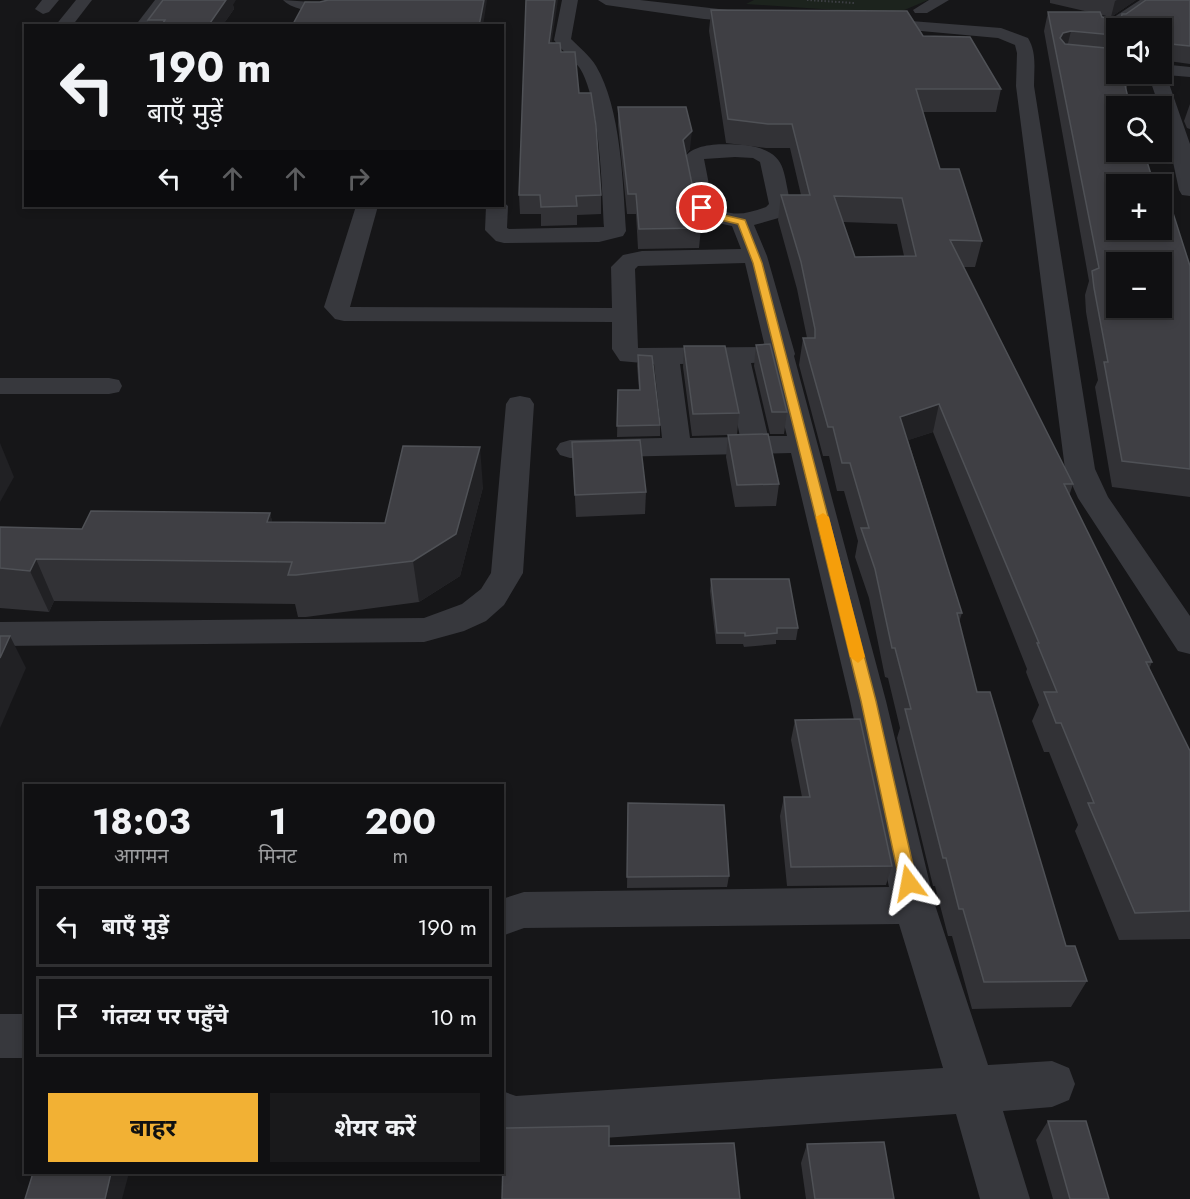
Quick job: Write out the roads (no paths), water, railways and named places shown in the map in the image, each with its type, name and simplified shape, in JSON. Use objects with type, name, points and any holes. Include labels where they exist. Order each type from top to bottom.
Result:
[{"type":"street","points":[[65,24],[84,0]]},
{"type":"street","points":[[145,24],[163,0]]},
{"type":"street","points":[[291,0],[315,9],[325,9],[361,0]]},
{"type":"street","points":[[497,207],[496,230],[504,236],[599,235],[615,231],[611,162],[600,98],[588,67],[562,40],[570,0]]},
{"type":"street","points":[[606,0],[704,14],[771,18]]},
{"type":"street","points":[[921,10],[941,0]]},
{"type":"street","points":[[1105,32],[1151,0]]},
{"type":"street","points":[[859,13],[1001,33],[1022,42],[1026,53],[1025,86],[1080,469],[1093,498],[1190,642]]},
{"type":"street","points":[[1172,70],[1190,72]]},
{"type":"street","points":[[1161,84],[1185,147],[1190,190]]},
{"type":"street","points":[[755,152],[766,155],[770,160],[780,206],[774,212],[742,222],[712,215],[702,208],[694,158],[697,155],[755,152]]},
{"type":"street","points":[[367,207],[336,307],[344,314],[624,315]]},
{"type":"street","points":[[742,222],[755,256],[782,354],[868,701],[914,905],[1005,1199]]},
{"type":"street","points":[[755,256],[631,260],[623,267],[625,349],[629,355],[666,357],[737,357],[782,354]]},
{"type":"street","points":[[666,357],[676,446]]},
{"type":"street","points":[[737,357],[756,445]]},
{"type":"street","points":[[0,386],[106,392],[0,395]]},
{"type":"street","points":[[0,634],[424,630],[459,622],[482,609],[499,591],[507,573],[520,404]]},
{"type":"street","points":[[570,449],[804,444]]},
{"type":"street","points":[[504,917],[524,910],[914,905]]},
{"type":"street","points":[[0,1036],[24,1036]]},
{"type":"street","points":[[504,1116],[516,1120],[1052,1084]]}]
